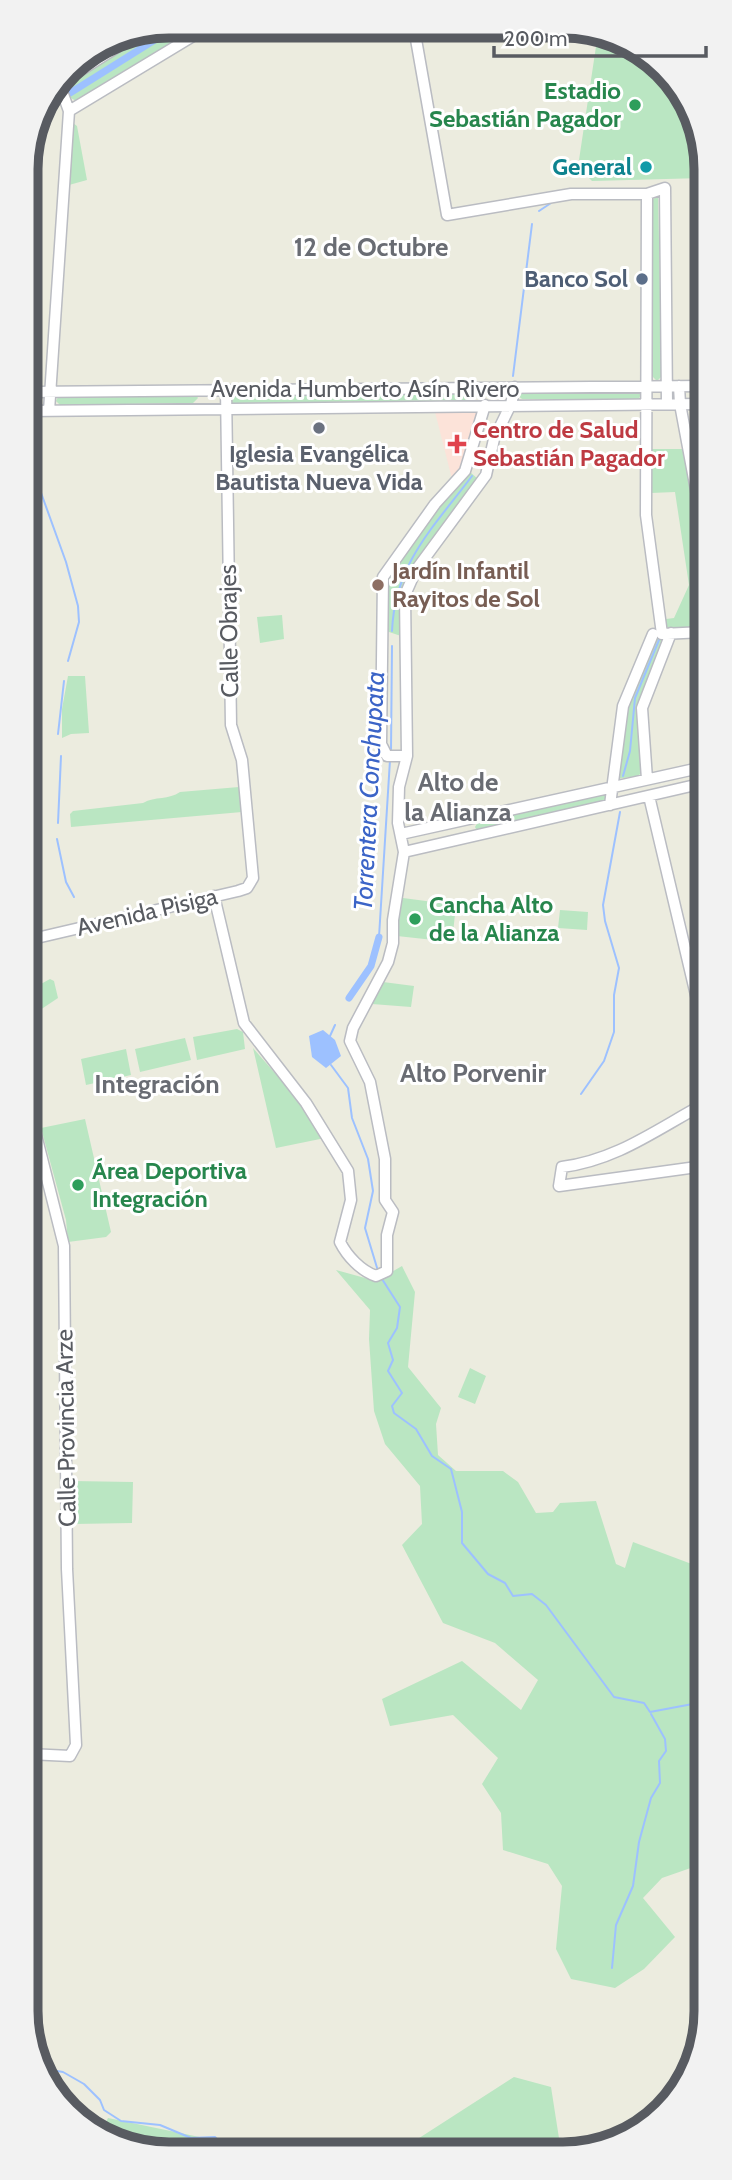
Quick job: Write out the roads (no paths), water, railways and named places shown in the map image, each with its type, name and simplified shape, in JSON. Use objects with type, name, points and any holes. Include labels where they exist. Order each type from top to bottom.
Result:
[{"type":"street","points":[[69,111],[188,38]]},
{"type":"street","points":[[416,38],[447,215],[571,194],[647,194],[665,188],[667,404]]},
{"type":"street","points":[[49,411],[69,111],[63,94]]},
{"type":"street","points":[[647,194],[646,515],[662,634],[642,708],[647,779]]},
{"type":"street","points":[[680,386],[680,404],[694,478]]},
{"type":"street","name":"Avenida Humberto Asín Rivero","points":[[39,392],[694,386]]},
{"type":"street","points":[[398,756],[381,744],[383,578],[435,504],[466,471],[483,405],[476,387]]},
{"type":"street","points":[[214,896],[244,1023],[306,1103],[344,1161],[351,1183],[351,1200],[340,1242],[348,1255],[369,1274],[376,1276],[387,1271],[387,1235],[393,1212],[385,1200],[385,1159],[370,1082],[351,1041],[354,1028],[391,953],[404,852],[398,756],[407,588],[418,568],[486,475],[494,439],[511,404],[515,387]]},
{"type":"street","name":"Calle Obrajes","points":[[226,390],[231,725],[242,760],[253,870]]},
{"type":"street","name":"Avenida Humberto Asín Rivero","points":[[39,411],[694,404]]},
{"type":"street","points":[[662,634],[694,632]]},
{"type":"street","points":[[610,805],[623,706],[662,634]]},
{"type":"street","points":[[401,834],[694,769]]},
{"type":"street","points":[[404,852],[694,785]]},
{"type":"street","points":[[649,796],[694,986]]},
{"type":"street","name":"Avenida Pisiga","points":[[39,937],[247,888],[253,878],[253,870]]},
{"type":"street","points":[[693,1110],[632,1146],[597,1161],[562,1167],[559,1186],[693,1167]]},
{"type":"street","name":"Calle Provincia Arze","points":[[38,1145],[64,1246],[67,1569],[76,1745],[70,1756],[38,1754]]},
{"type":"water","points":[[323,1030],[335,1040],[341,1056],[326,1068],[312,1057],[309,1036]]},
{"type":"waterway","points":[[70,93],[155,40]]},
{"type":"waterway","name":"Torrentera Conchupata","points":[[539,211],[551,203]]},
{"type":"waterway","name":"Torrentera Conchupata","points":[[513,376],[532,224]]},
{"type":"waterway","name":"Torrentera Conchupata","points":[[392,631],[400,585],[408,566],[430,530],[472,476]]},
{"type":"waterway","points":[[39,487],[66,562],[78,606],[79,622],[68,661]]},
{"type":"waterway","points":[[623,776],[630,751],[635,698],[659,640]]},
{"type":"waterway","name":"Torrentera Conchupata","points":[[391,751],[392,646]]},
{"type":"waterway","points":[[58,734],[64,681]]},
{"type":"waterway","points":[[58,823],[61,756]]},
{"type":"waterway","name":"Torrentera Conchupata","points":[[379,937],[390,760]]},
{"type":"waterway","points":[[581,1094],[604,1061],[614,1032],[614,995],[619,968],[603,905],[620,812]]},
{"type":"waterway","points":[[57,839],[66,882],[74,897]]},
{"type":"waterway","points":[[349,998],[371,966],[379,937]]},
{"type":"waterway","points":[[330,1036],[335,1025]]},
{"type":"waterway","points":[[331,1065],[348,1088],[352,1118],[368,1159],[373,1191],[365,1228],[378,1271]]},
{"type":"waterway","points":[[382,1279],[400,1307],[397,1328],[388,1343],[393,1360],[388,1371],[402,1393],[392,1406],[394,1413],[416,1429],[432,1456],[451,1469],[462,1512],[462,1543],[488,1574],[505,1583],[513,1596],[532,1594],[546,1605],[614,1697],[644,1703],[650,1712],[693,1704]]},
{"type":"waterway","points":[[612,1968],[616,1925],[633,1886],[639,1842],[651,1798],[660,1783],[659,1761],[666,1751],[665,1739],[651,1714]]},
{"type":"waterway","points":[[53,2070],[63,2072],[84,2084],[100,2100],[104,2110],[121,2121],[160,2125],[191,2138],[215,2137],[220,2142]]},
{"type":"place","name":"Estadio Sebastián Pagador","points":[[635,105]]},
{"type":"place","name":"General","points":[[646,167]]},
{"type":"place","name":"Banco Sol","points":[[642,279]]},
{"type":"place","name":"Iglesia Evangélica Bautista Nueva Vida","points":[[319,428]]},
{"type":"place","name":"Centro de Salud Sebastián Pagador","points":[[457,444]]},
{"type":"place","name":"Jardín Infantil Rayitos de Sol","points":[[378,585]]},
{"type":"place","name":"Cancha Alto de la Alianza","points":[[415,919]]},
{"type":"place","name":"Área Deportiva Integración","points":[[78,1185]]},
{"type":"district","name":"12 de Octubre","points":[[371,247]]},
{"type":"district","name":"Alto de la Alianza","points":[[458,797]]},
{"type":"district","name":"Alto Porvenir","points":[[473,1073]]},
{"type":"district","name":"Integración","points":[[157,1084]]}]
